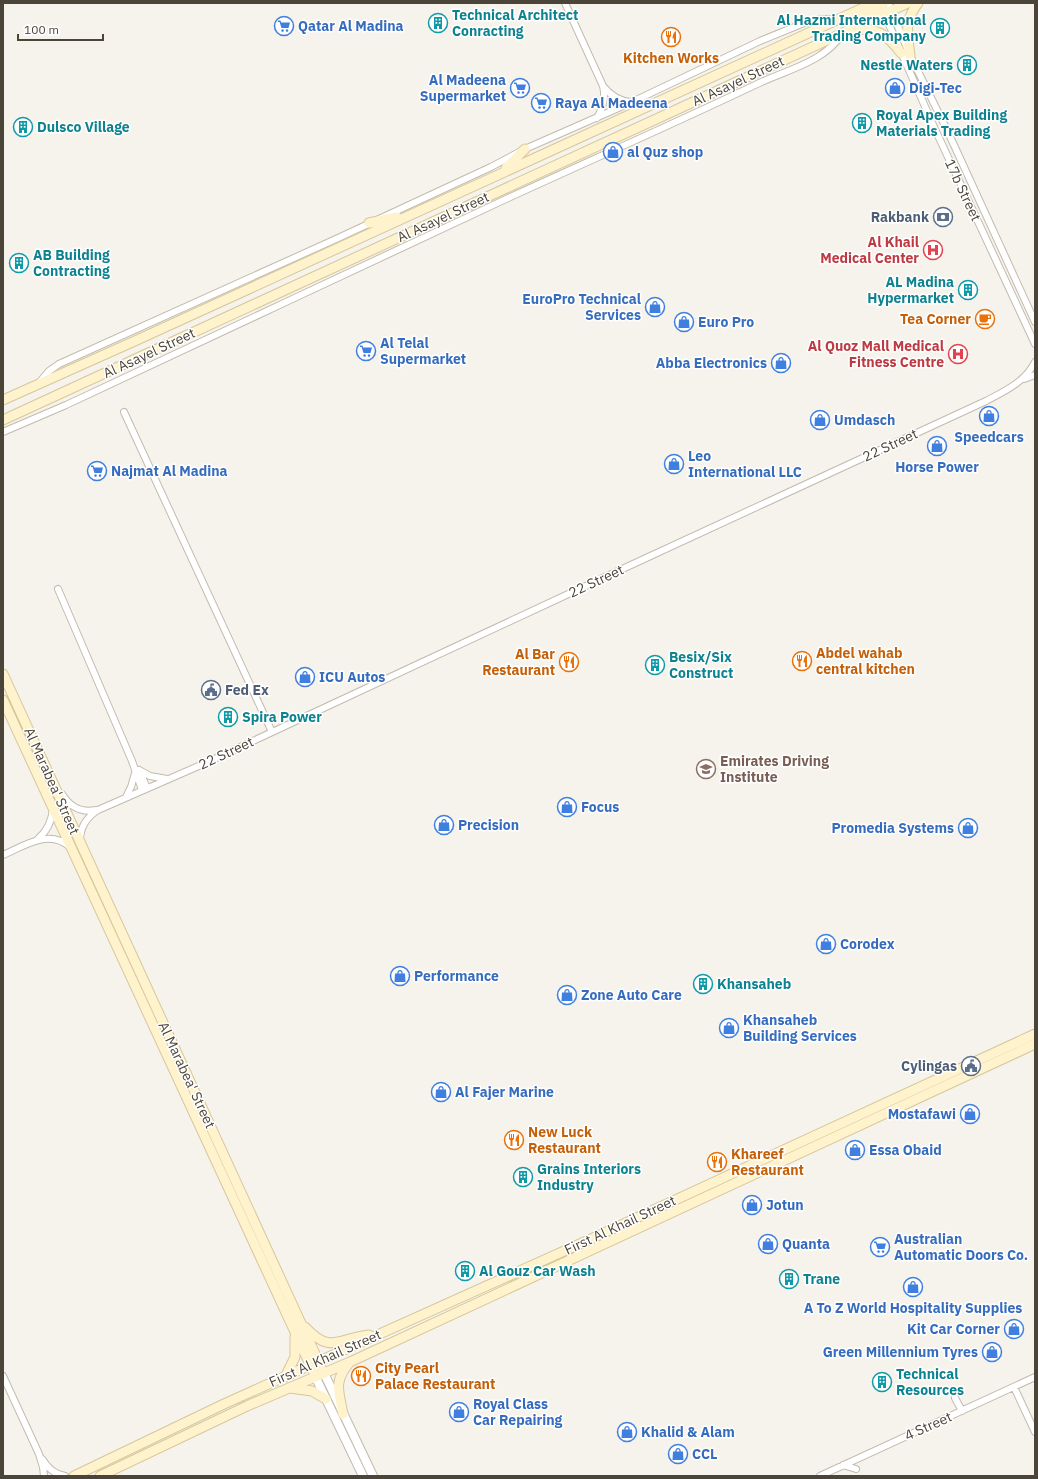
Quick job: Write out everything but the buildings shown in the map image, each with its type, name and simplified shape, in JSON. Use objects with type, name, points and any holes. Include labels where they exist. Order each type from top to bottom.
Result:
[{"type":"main road","points":[[842,17],[856,3]]},
{"type":"main road","name":"Al Asayel Street","points":[[3,400],[842,17],[884,6],[908,3]]},
{"type":"main road","points":[[905,54],[908,24],[912,12],[918,3]]},
{"type":"main road","name":"Al Asayel Street","points":[[3,420],[847,30],[884,6]]},
{"type":"main road","points":[[847,30],[865,29],[877,32],[892,41],[905,54]]},
{"type":"main road","points":[[501,173],[525,149]]},
{"type":"main road","points":[[369,223],[389,218],[405,217]]},
{"type":"main road","name":"Al Marabea' Street","points":[[3,674],[300,1321],[314,1364]]},
{"type":"main road","name":"Al Marabea' Street","points":[[3,700],[295,1332],[319,1375]]},
{"type":"main road","name":"First Al Khail Street","points":[[74,1476],[224,1404],[600,1234],[1035,1034]]},
{"type":"main road","name":"First Al Khail Street","points":[[100,1476],[212,1422],[287,1388],[350,1362],[1035,1044]]},
{"type":"main road","points":[[300,1321],[314,1336],[328,1343],[337,1343],[359,1337],[376,1335]]},
{"type":"main road","points":[[285,1377],[296,1357],[295,1332]]},
{"type":"main road","points":[[342,1414],[338,1383],[341,1374],[350,1362]]},
{"type":"main road","points":[[287,1388],[312,1391],[326,1399]]},
{"type":"street","points":[[565,3],[603,86],[603,105],[597,118]]},
{"type":"street","name":"17b Street","points":[[884,6],[963,190],[1035,344]]},
{"type":"street","points":[[38,385],[49,371],[59,364],[491,167],[525,149],[632,102],[760,41],[812,20],[842,17]]},
{"type":"street","points":[[3,432],[66,405],[505,200],[809,61],[832,47],[847,30]]},
{"type":"street","name":"17b Street","points":[[905,54],[948,132],[1035,322]]},
{"type":"street","points":[[603,86],[618,99],[632,102]]},
{"type":"street","points":[[963,190],[967,190],[972,193],[990,222]]},
{"type":"street","name":"22 Street","points":[[1022,380],[1030,371],[1035,362]]},
{"type":"street","name":"22 Street","points":[[81,844],[80,836],[84,823],[91,814],[98,810],[272,732],[986,401],[1022,380],[1035,375]]},
{"type":"street","points":[[124,412],[272,732]]},
{"type":"street","points":[[58,589],[145,789]]},
{"type":"street","points":[[137,771],[156,778],[168,779]]},
{"type":"street","points":[[126,797],[137,771]]},
{"type":"street","points":[[51,779],[65,799],[73,806],[86,811],[98,810]]},
{"type":"street","points":[[37,840],[48,827],[52,817],[53,807]]},
{"type":"street","points":[[3,855],[37,840],[48,838],[59,840],[72,849]]},
{"type":"street","name":"Al Marabea' Street","points":[[319,1375],[326,1399],[363,1476]]},
{"type":"street","name":"Al Marabea' Street","points":[[319,1375],[342,1414],[372,1476]]},
{"type":"street","points":[[3,1376],[39,1454],[44,1476]]},
{"type":"street","name":"4 Street","points":[[820,1476],[1035,1377]]},
{"type":"street","points":[[1014,1387],[1035,1432]]},
{"type":"street","points":[[955,1398],[962,1411]]},
{"type":"street","points":[[39,1454],[51,1470],[65,1476]]},
{"type":"street","points":[[843,1465],[856,1469]]},
{"type":"place","name":"Technical Architect Conracting","points":[[438,23]]},
{"type":"place","name":"Qatar Al Madina","points":[[284,26]]},
{"type":"place","name":"Al Hazmi International Trading Company","points":[[940,28]]},
{"type":"place","name":"Kitchen Works","points":[[671,37]]},
{"type":"place","name":"Nestle Waters","points":[[967,65]]},
{"type":"place","name":"Al Madeena Supermarket","points":[[520,88]]},
{"type":"place","name":"Digi-Tec","points":[[895,88]]},
{"type":"place","name":"Raya Al Madeena","points":[[541,103]]},
{"type":"place","name":"Royal Apex Building Materials Trading","points":[[862,123]]},
{"type":"place","name":"Dulsco Village","points":[[23,127]]},
{"type":"place","name":"al Quz shop","points":[[613,152]]},
{"type":"place","name":"Rakbank","points":[[943,217]]},
{"type":"place","name":"Al Khail Medical Center","points":[[933,250]]},
{"type":"place","name":"AB Building Contracting","points":[[19,263]]},
{"type":"place","name":"AL Madina Hypermarket","points":[[968,290]]},
{"type":"place","name":"EuroPro Technical Services","points":[[655,307]]},
{"type":"place","name":"Tea Corner","points":[[985,319]]},
{"type":"place","name":"Euro Pro","points":[[684,322]]},
{"type":"place","name":"Al Telal Supermarket","points":[[366,351]]},
{"type":"place","name":"Al Quoz Mall Medical Fitness Centre","points":[[958,354]]},
{"type":"place","name":"Abba Electronics","points":[[781,363]]},
{"type":"place","name":"Speedcars","points":[[989,416]]},
{"type":"place","name":"Umdasch","points":[[820,420]]},
{"type":"place","name":"Horse Power","points":[[937,446]]},
{"type":"place","name":"Leo International LLC","points":[[674,464]]},
{"type":"place","name":"Najmat Al Madina","points":[[97,471]]},
{"type":"place","name":"Abdel wahab central kitchen","points":[[802,661]]},
{"type":"place","name":"Al Bar Restaurant","points":[[569,662]]},
{"type":"place","name":"Besix/Six Construct","points":[[655,665]]},
{"type":"place","name":"ICU Autos","points":[[305,677]]},
{"type":"place","name":"Fed Ex","points":[[211,690]]},
{"type":"place","name":"Spira Power","points":[[228,717]]},
{"type":"place","name":"Emirates Driving Institute","points":[[706,769]]},
{"type":"place","name":"Focus","points":[[567,807]]},
{"type":"place","name":"Precision","points":[[444,825]]},
{"type":"place","name":"Promedia Systems","points":[[968,828]]},
{"type":"place","name":"Corodex","points":[[826,944]]},
{"type":"place","name":"Performance","points":[[400,976]]},
{"type":"place","name":"Khansaheb","points":[[703,984]]},
{"type":"place","name":"Zone Auto Care","points":[[567,995]]},
{"type":"place","name":"Khansaheb Building Services","points":[[729,1028]]},
{"type":"place","name":"Cylingas","points":[[971,1066]]},
{"type":"place","name":"Al Fajer Marine","points":[[441,1092]]},
{"type":"place","name":"Mostafawi","points":[[970,1114]]},
{"type":"place","name":"New Luck Restaurant","points":[[514,1140]]},
{"type":"place","name":"Essa Obaid","points":[[855,1150]]},
{"type":"place","name":"Khareef Restaurant","points":[[717,1162]]},
{"type":"place","name":"Grains Interiors Industry","points":[[523,1177]]},
{"type":"place","name":"Jotun","points":[[752,1205]]},
{"type":"place","name":"Quanta","points":[[768,1244]]},
{"type":"place","name":"Australian Automatic Doors Co.","points":[[880,1247]]},
{"type":"place","name":"Al Gouz Car Wash","points":[[465,1271]]},
{"type":"place","name":"Trane","points":[[789,1279]]},
{"type":"place","name":"A To Z World Hospitality Supplies","points":[[913,1287]]},
{"type":"place","name":"Kit Car Corner","points":[[1014,1329]]},
{"type":"place","name":"Green Millennium Tyres","points":[[992,1352]]},
{"type":"place","name":"City Pearl Palace Restaurant","points":[[361,1376]]},
{"type":"place","name":"Technical Resources","points":[[882,1382]]},
{"type":"place","name":"Royal Class Car Repairing","points":[[459,1412]]},
{"type":"place","name":"Khalid & Alam","points":[[627,1432]]},
{"type":"place","name":"CCL","points":[[678,1454]]}]
